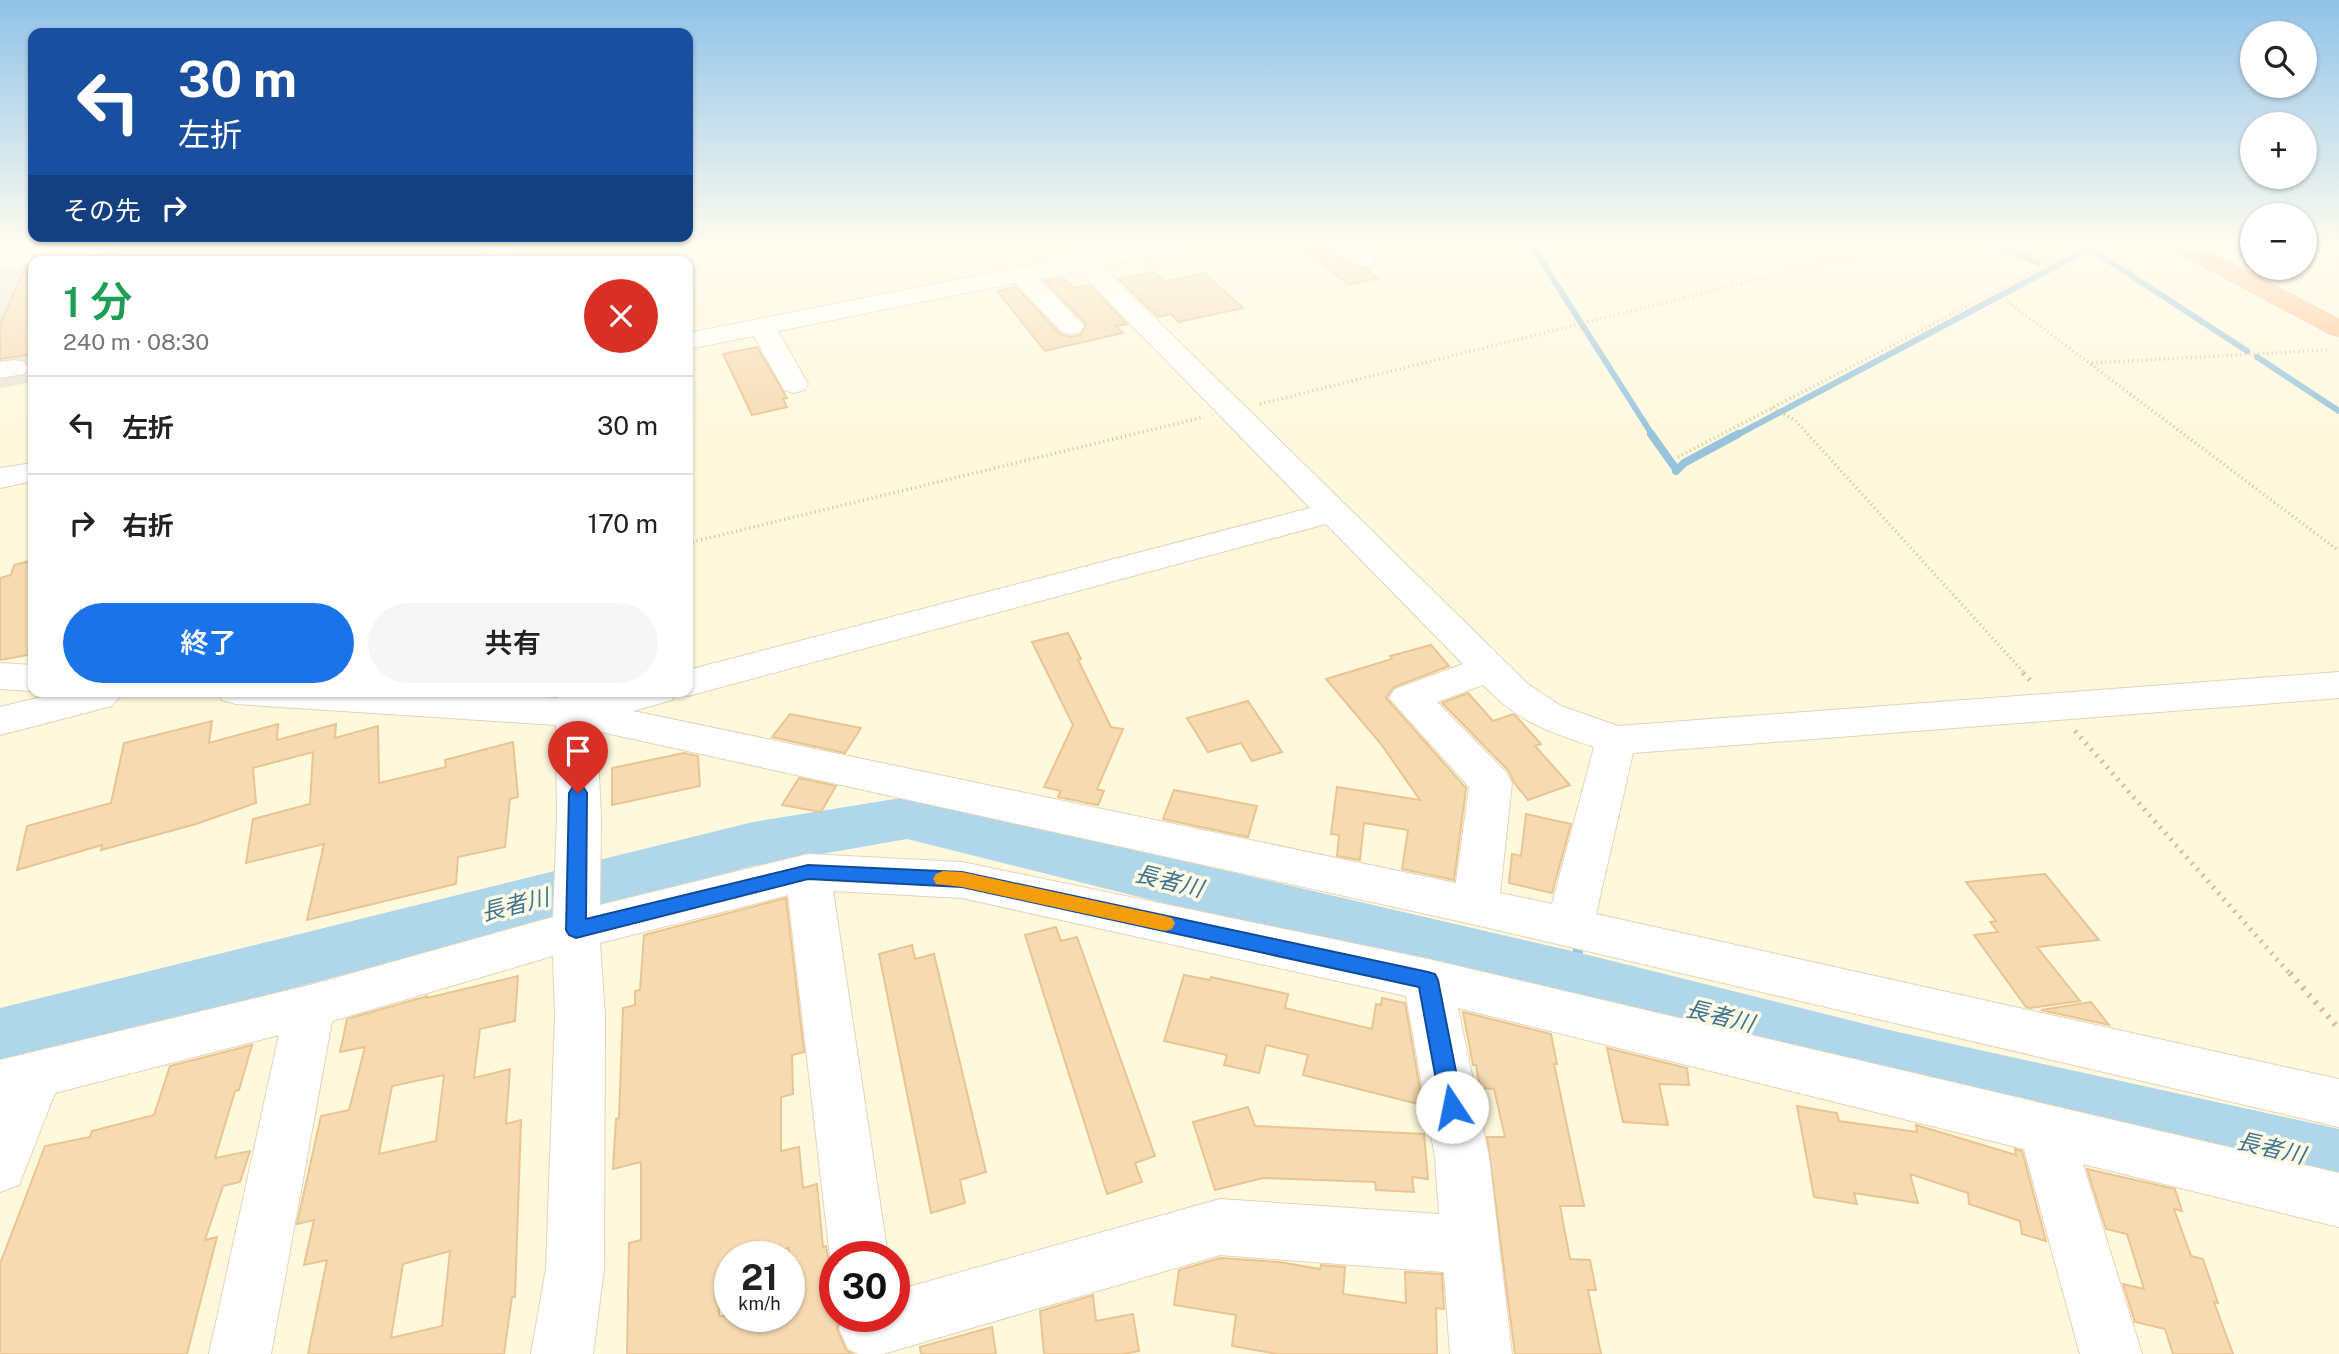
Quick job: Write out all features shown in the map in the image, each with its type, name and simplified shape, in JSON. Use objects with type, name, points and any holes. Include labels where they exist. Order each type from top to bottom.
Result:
[{"type":"highway","points":[[2300,309],[2339,330]]},
{"type":"street","points":[[693,340],[847,309]]},
{"type":"street","points":[[1055,309],[1071,326]]},
{"type":"street","points":[[1132,309],[1514,693],[1547,716],[1616,740],[2339,685]]},
{"type":"street","points":[[762,326],[794,384]]},
{"type":"street","points":[[0,478],[28,473]]},
{"type":"street","points":[[693,682],[1334,512]]},
{"type":"street","points":[[1476,906],[1491,783],[1409,698],[1488,669]]},
{"type":"street","points":[[0,676],[28,678]]},
{"type":"street","points":[[0,720],[94,697]]},
{"type":"street","points":[[429,697],[577,702],[614,697]]},
{"type":"street","points":[[577,702],[2339,1103]]},
{"type":"street","points":[[562,1354],[575,1269],[580,1016],[576,930],[579,819],[577,702]]},
{"type":"street","points":[[1569,928],[1616,740]]},
{"type":"street","points":[[808,872],[857,1241]]},
{"type":"street","points":[[0,1166],[19,1079],[310,1006],[576,930],[808,872],[962,880],[1428,980],[2339,1200]]},
{"type":"street","points":[[1428,980],[1462,1157],[1481,1354]]},
{"type":"street","points":[[240,1354],[310,1006]]},
{"type":"street","points":[[2046,1131],[2111,1354]]},
{"type":"street","points":[[870,1333],[1220,1227],[1470,1245]]},
{"type":"path","points":[[693,542],[1232,411],[1634,309]]},
{"type":"path","points":[[1678,457],[1961,309]]},
{"type":"path","points":[[2018,309],[2339,551]]},
{"type":"path","points":[[2091,363],[2339,349]]},
{"type":"path","points":[[1772,408],[1795,420],[2339,1029]]},
{"type":"shaded area","points":[[0,309],[28,309],[28,383],[0,388]]},
{"type":"building","points":[[7,309],[28,309],[28,355],[0,359],[0,324]]},
{"type":"building","points":[[1012,309],[1037,309],[1060,334],[1070,337],[1081,335],[1086,324],[1072,309],[1113,309],[1127,324],[1116,326],[1123,333],[1045,351]]},
{"type":"building","points":[[1150,309],[1238,309],[1179,322],[1171,314],[1158,317]]},
{"type":"building","points":[[757,347],[787,398],[783,399],[787,407],[752,415],[723,354]]},
{"type":"building","points":[[28,561],[28,655],[0,660],[0,578],[11,575],[14,565]]},
{"type":"building","points":[[1068,633],[1081,659],[1078,660],[1111,727],[1123,729],[1097,789],[1104,791],[1098,805],[1058,797],[1061,791],[1044,787],[1073,725],[1032,642]]},
{"type":"building","points":[[1431,645],[1449,666],[1394,687],[1386,698],[1466,788],[1454,880],[1402,869],[1408,830],[1364,823],[1360,860],[1337,856],[1339,835],[1331,834],[1337,787],[1420,800],[1381,744],[1326,679],[1392,659],[1390,656]]},
{"type":"building","points":[[1468,693],[1493,721],[1513,714],[1516,716],[1541,744],[1535,746],[1570,785],[1528,800],[1508,770],[1442,703]]},
{"type":"building","points":[[1248,701],[1282,752],[1252,761],[1241,743],[1208,752],[1187,718]]},
{"type":"building","points":[[790,714],[861,728],[845,753],[772,737]]},
{"type":"building","points":[[212,721],[209,743],[278,724],[277,740],[336,724],[335,738],[378,726],[379,783],[446,767],[445,760],[513,742],[518,797],[510,799],[505,847],[458,857],[456,884],[307,920],[324,844],[246,863],[253,819],[310,804],[313,752],[253,768],[256,803],[196,824],[101,850],[102,845],[17,870],[27,826],[111,803],[124,743]]},
{"type":"building","points":[[684,753],[698,756],[700,786],[612,805],[612,768]]},
{"type":"building","points":[[799,778],[836,786],[821,812],[782,805]]},
{"type":"building","points":[[1174,790],[1257,806],[1248,837],[1163,819]]},
{"type":"building","points":[[1526,814],[1571,824],[1552,893],[1509,883],[1512,854],[1521,856]]},
{"type":"building","points":[[2045,874],[2099,940],[2037,947],[2080,1001],[2031,1008],[2026,1007],[1974,935],[1998,932],[1990,922],[1996,921],[1966,882]]},
{"type":"building","points":[[786,898],[804,1052],[792,1055],[793,1094],[781,1097],[781,1151],[799,1147],[803,1188],[817,1184],[822,1241],[819,1241],[819,1332],[838,1332],[846,1350],[853,1354],[627,1354],[629,1243],[641,1240],[641,1162],[613,1169],[616,1119],[619,1118],[623,1008],[635,1005],[635,991],[640,990],[644,935]]},
{"type":"building","points":[[1056,927],[1061,941],[1077,937],[1155,1156],[1135,1163],[1142,1182],[1107,1194],[1025,935]]},
{"type":"building","points":[[912,945],[915,959],[934,954],[986,1172],[960,1180],[965,1203],[931,1213],[879,954]]},
{"type":"building","points":[[1184,975],[1210,980],[1211,977],[1288,994],[1285,1008],[1372,1029],[1376,1004],[1381,1005],[1382,998],[1405,1003],[1420,1089],[1418,1104],[1303,1075],[1308,1055],[1266,1045],[1259,1073],[1224,1065],[1227,1055],[1164,1041]]},
{"type":"building","points":[[518,976],[515,1021],[480,1029],[474,1078],[510,1069],[506,1124],[521,1120],[515,1297],[512,1297],[504,1354],[308,1354],[327,1260],[304,1265],[314,1220],[297,1224],[321,1116],[349,1110],[365,1047],[340,1052],[347,1019]],"holes":[[[444,1075],[436,1141],[379,1154],[392,1086]],[[450,1251],[442,1326],[391,1338],[403,1264]]]},
{"type":"building","points":[[2091,1002],[2109,1025],[2041,1010]]},
{"type":"building","points":[[1463,1012],[1551,1034],[1557,1064],[1554,1064],[1584,1206],[1560,1206],[1570,1259],[1590,1260],[1596,1290],[1588,1290],[1601,1354],[1515,1354],[1487,1137],[1505,1137],[1494,1089],[1480,1088]]},
{"type":"building","points":[[252,1045],[215,1158],[250,1151],[240,1182],[223,1186],[205,1240],[217,1237],[187,1354],[0,1354],[0,1264],[45,1146],[90,1137],[92,1131],[154,1115],[170,1066]]},
{"type":"building","points":[[1607,1048],[1687,1068],[1689,1085],[1659,1084],[1668,1125],[1623,1122]]},
{"type":"building","points":[[1797,1106],[1837,1113],[1839,1121],[1917,1132],[1916,1125],[2016,1155],[2015,1149],[2022,1151],[2046,1241],[2022,1234],[2020,1221],[1969,1204],[1968,1193],[1910,1174],[1918,1203],[1854,1193],[1857,1204],[1814,1197]]},
{"type":"building","points":[[1248,1107],[1255,1126],[1424,1134],[1428,1179],[1412,1177],[1414,1192],[1376,1190],[1375,1182],[1263,1178],[1215,1190],[1193,1122]]},
{"type":"building","points":[[2087,1169],[2175,1189],[2182,1211],[2174,1209],[2191,1256],[2203,1259],[2218,1303],[2214,1302],[2233,1354],[2173,1354],[2165,1329],[2135,1322],[2123,1284],[2144,1289],[2127,1234],[2106,1229]]},
{"type":"building","points":[[1220,1258],[1279,1262],[1320,1269],[1321,1265],[1345,1267],[1343,1294],[1406,1303],[1405,1272],[1442,1274],[1444,1309],[1436,1308],[1437,1354],[1277,1354],[1232,1346],[1236,1315],[1174,1305],[1179,1270]]},
{"type":"building","points":[[1093,1295],[1096,1321],[1133,1314],[1139,1351],[1124,1354],[1044,1354],[1040,1311]]},
{"type":"building","points":[[992,1327],[996,1354],[921,1354],[920,1347]]},
{"type":"waterway","points":[[1572,309],[1653,436]]},
{"type":"waterway","points":[[1735,436],[1975,309]]},
{"type":"waterway","points":[[2183,309],[2247,351]]},
{"type":"waterway","points":[[2257,357],[2339,411]]},
{"type":"waterway","points":[[1651,434],[1676,469]]},
{"type":"waterway","points":[[1676,471],[1684,463],[1738,434]]},
{"type":"waterway","name":"長者川","points":[[0,1037],[753,844],[907,818],[1576,979],[1889,1060],[2339,1163]]},
{"type":"waterway","points":[[1576,975],[1578,949]]},
{"type":"slow traffic","points":[[943,879],[962,880],[1165,923]]},
{"type":"route","points":[[578,793],[576,930],[808,872],[962,880],[1428,980],[1452,1107]]}]
